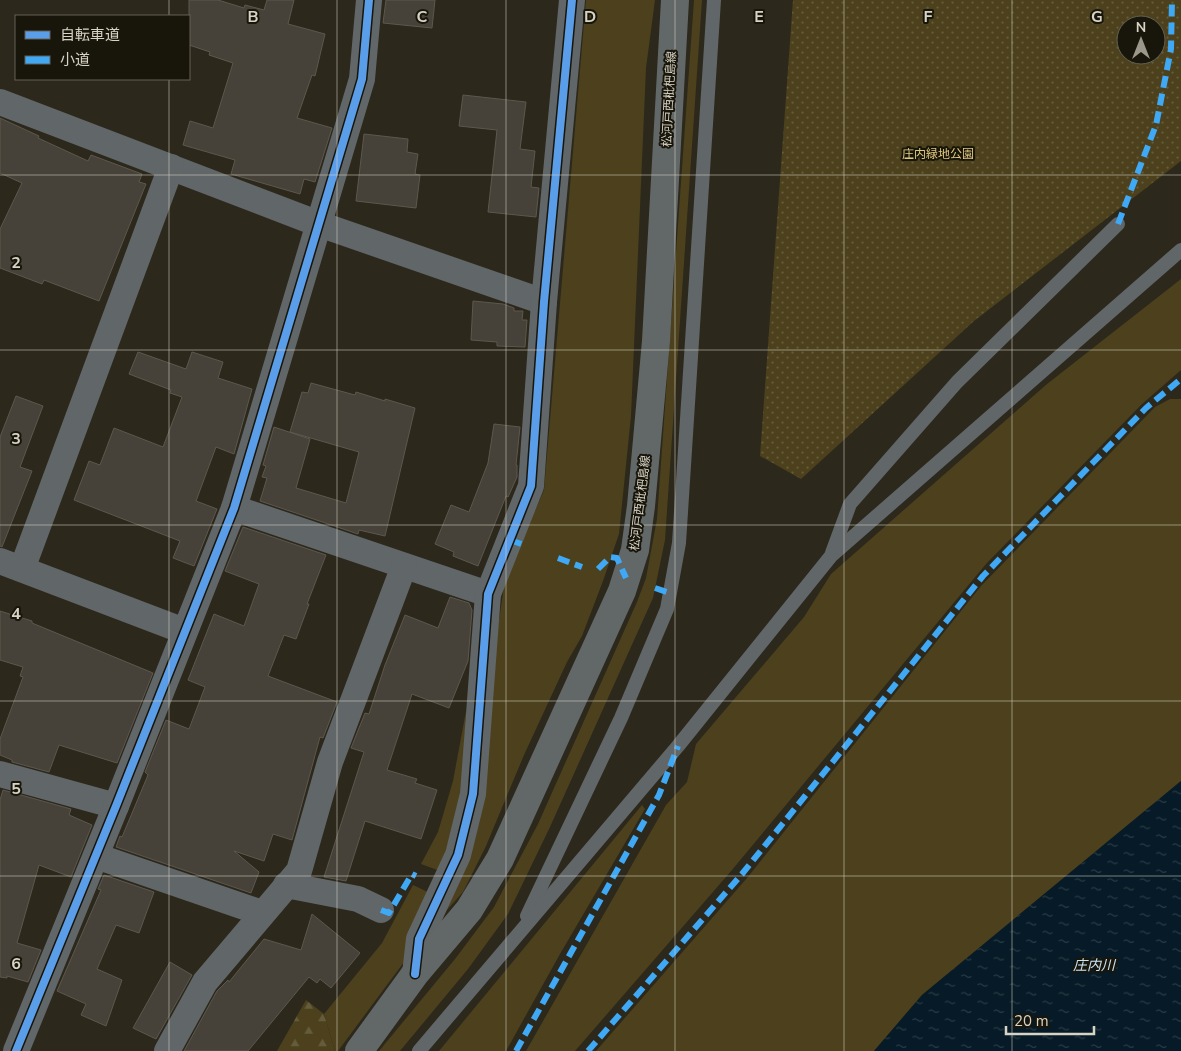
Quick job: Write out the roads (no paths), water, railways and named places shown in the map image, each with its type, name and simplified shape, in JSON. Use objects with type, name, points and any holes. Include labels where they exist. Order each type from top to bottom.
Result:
[{"type":"main road","name":"松河戸西枇杷島線","points":[[359,1051],[415,974],[469,910],[500,860],[622,591],[636,550],[656,341],[675,0]]},
{"type":"street","points":[[16,1051],[96,856],[234,508],[362,79],[369,0]]},
{"type":"street","points":[[415,974],[419,938],[458,855],[473,794],[488,594],[531,486],[544,302],[572,0]]},
{"type":"street","points":[[0,102],[319,224],[544,302]]},
{"type":"street","points":[[171,167],[11,565],[184,631]]},
{"type":"street","points":[[234,508],[488,594]]},
{"type":"street","points":[[167,1051],[205,982],[299,870],[330,762],[404,566]]},
{"type":"street","points":[[0,774],[116,806]]},
{"type":"street","points":[[96,856],[262,913]]},
{"type":"street","points":[[286,885],[358,900],[382,910]]},
{"type":"lane","points":[[519,933],[621,718],[667,609],[679,543],[714,0]]},
{"type":"lane","points":[[831,556],[850,504],[957,382],[1118,224]]},
{"type":"lane","points":[[419,1051],[678,746],[831,556],[1181,250]]},
{"type":"water","name":"庄内川","points":[[1181,781],[1181,1051],[874,1051],[922,995]]},
{"type":"park label","name":"庄内緑地公園","points":[[938,154]]}]
